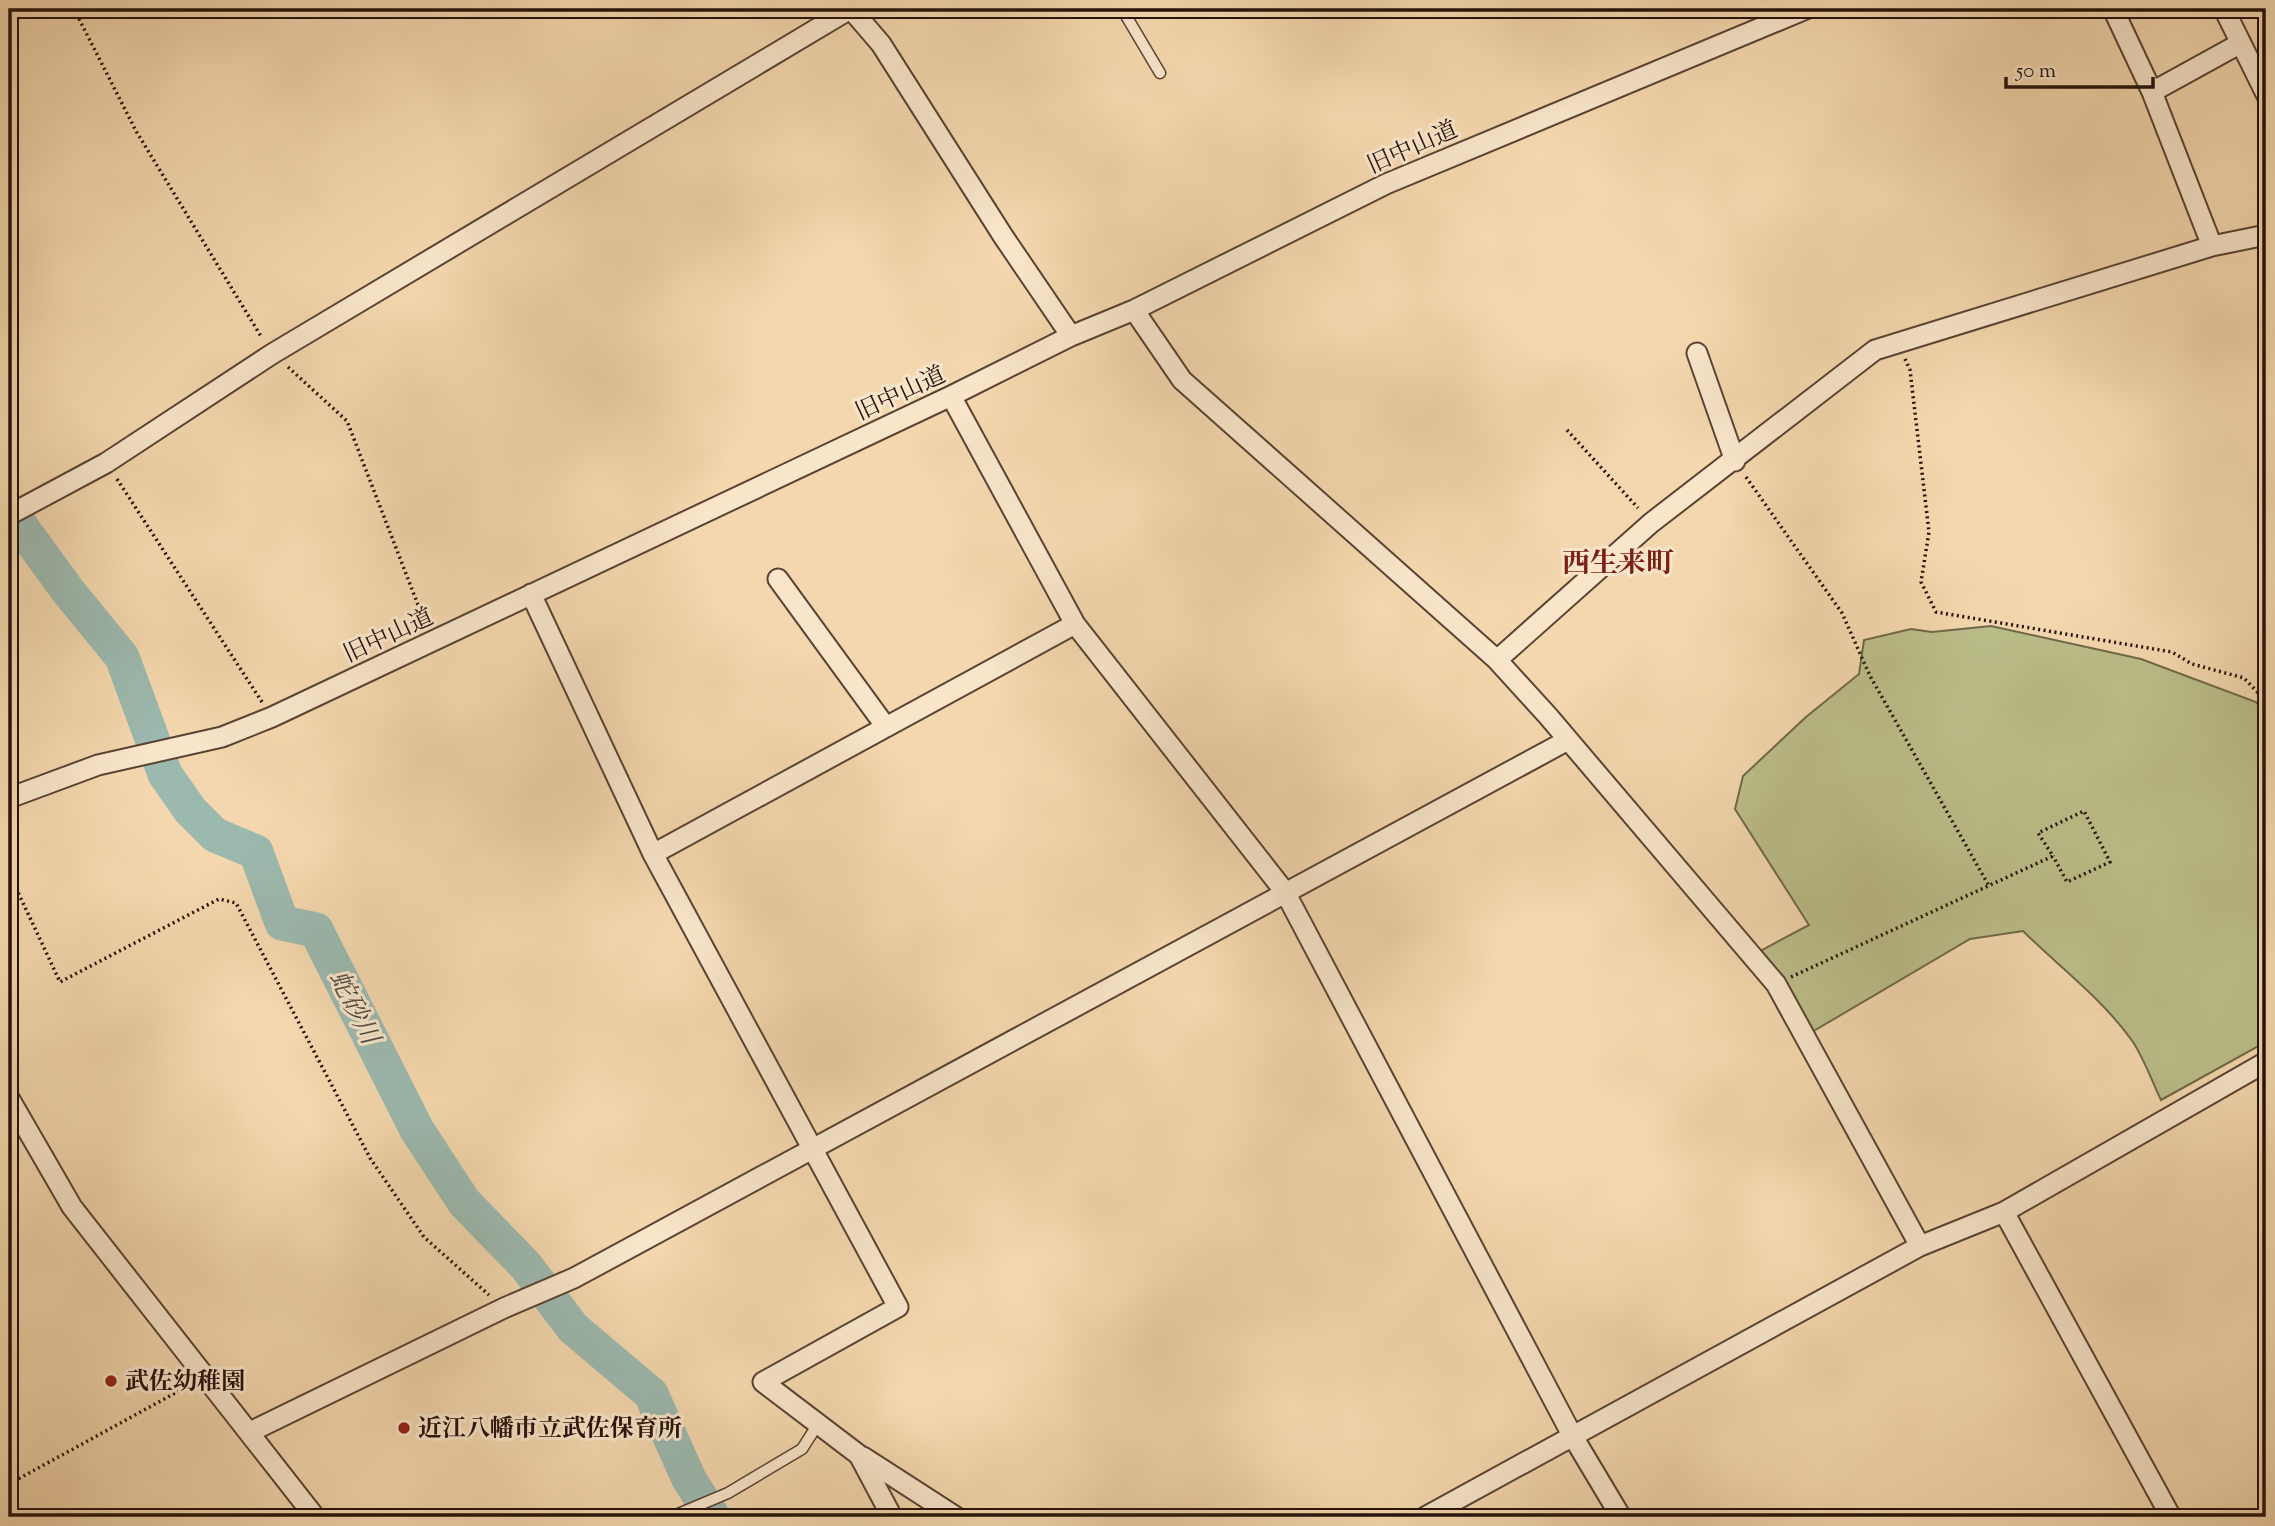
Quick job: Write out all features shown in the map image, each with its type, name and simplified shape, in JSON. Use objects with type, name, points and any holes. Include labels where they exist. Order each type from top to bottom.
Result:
[{"type":"street","points":[[9,514],[106,463],[272,354],[851,9],[881,44],[1003,236],[1071,336]]},
{"type":"street","name":"旧中山道","points":[[9,799],[98,765],[176,745],[222,737],[272,717],[951,396],[1071,336],[1134,310],[1386,184],[1763,18],[1806,9]]},
{"type":"street","points":[[2113,9],[2152,92],[2212,246]]},
{"type":"street","points":[[2224,9],[2266,93]]},
{"type":"street","points":[[2152,92],[2241,43]]},
{"type":"street","points":[[1497,660],[1651,523],[1735,461],[1875,350],[2212,246],[2266,235]]},
{"type":"street","points":[[1134,310],[1182,380],[1497,660],[1776,984],[1920,1245]]},
{"type":"street","points":[[1697,353],[1727,447],[1735,461]]},
{"type":"street","points":[[951,396],[1075,624],[1286,892],[1572,1435],[1620,1517]]},
{"type":"street","points":[[778,579],[886,727]]},
{"type":"street","points":[[531,594],[653,853],[898,1307],[763,1382],[859,1455],[956,1517]]},
{"type":"street","points":[[653,853],[1075,624]]},
{"type":"street","points":[[250,1432],[504,1308],[561,1284],[1568,740]]},
{"type":"street","points":[[1425,1517],[1920,1245],[2004,1212],[2266,1062]]},
{"type":"street","points":[[9,1098],[72,1207],[315,1517]]},
{"type":"street","points":[[2004,1212],[2171,1517]]},
{"type":"street","points":[[859,1455],[892,1517]]},
{"type":"lane","points":[[1122,9],[1160,73]]},
{"type":"lane","points":[[671,1517],[728,1493],[802,1449],[818,1424]]},
{"type":"path","points":[[74,9],[136,131],[272,354],[347,421],[432,641]]},
{"type":"path","points":[[1896,342],[1910,370],[1929,532],[1921,582],[1936,612],[2172,652],[2192,664],[2244,678],[2266,701]]},
{"type":"path","points":[[1567,430],[1651,523]]},
{"type":"path","points":[[1735,461],[1842,613],[1870,676],[1989,886]]},
{"type":"path","points":[[106,463],[272,717]]},
{"type":"path","points":[[2084,811],[2110,862],[2067,882],[2053,856],[2038,833],[2084,811]]},
{"type":"path","points":[[1776,984],[2053,856]]},
{"type":"path","points":[[9,873],[60,982],[219,899],[236,903],[370,1158],[424,1237],[504,1308]]},
{"type":"path","points":[[9,1484],[205,1376]]},
{"type":"green space","points":[[1991,626],[2141,659],[2256,702],[2266,715],[2266,1042],[2161,1100],[2137,1049],[2121,1026],[2095,997],[2023,931],[1970,939],[1812,1032],[1760,951],[1809,925],[1735,809],[1743,776],[1806,717],[1859,674],[1864,640],[1911,629],[1932,632]]},
{"type":"waterway","name":"蛇砂川","points":[[9,510],[68,591],[122,657],[165,774],[190,810],[215,835],[256,852],[282,923],[316,930],[417,1130],[464,1202],[526,1266],[573,1328],[651,1394],[689,1479],[713,1517]]},
{"type":"place","name":"武佐幼稚園","points":[[111,1381]]},
{"type":"place","name":"近江八幡市立武佐保育所","points":[[404,1428]]},
{"type":"district","name":"西生来町","points":[[1618,562]]}]
